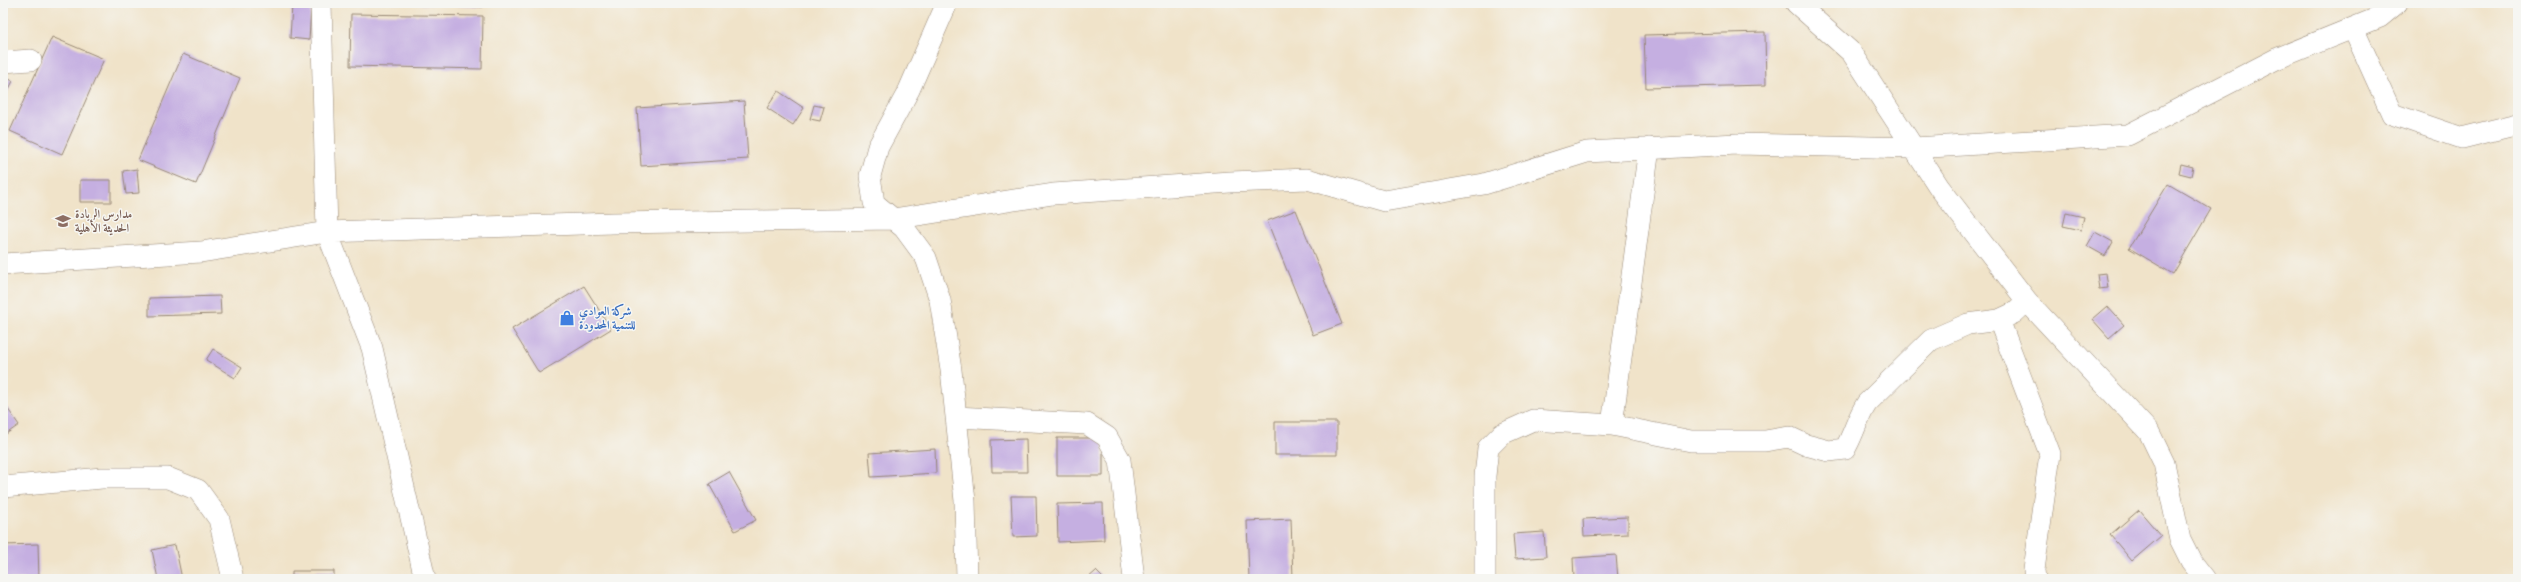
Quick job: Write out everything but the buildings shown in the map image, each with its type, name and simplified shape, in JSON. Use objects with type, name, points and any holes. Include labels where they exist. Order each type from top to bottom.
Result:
[{"type":"street","points":[[321,3],[327,232],[372,348],[426,579]]},
{"type":"street","points":[[947,3],[909,90],[878,147],[870,176],[874,203],[904,228],[926,258],[940,300],[956,417],[965,500],[967,579]]},
{"type":"street","points":[[1796,3],[1852,53],[1939,187],[2028,301],[2149,432],[2164,463],[2180,539],[2190,561],[2205,579]]},
{"type":"street","points":[[3,264],[201,252],[327,232],[613,223],[893,219],[1053,194],[1230,182],[1307,179],[1384,201],[1484,184],[1587,152],[1737,144],[1914,148],[2128,134],[2276,59],[2380,17],[2397,3]]},
{"type":"street","points":[[2353,28],[2392,114],[2462,138],[2518,124]]},
{"type":"street","points":[[3,62],[31,60]]},
{"type":"street","points":[[1612,425],[1649,148]]},
{"type":"street","points":[[1485,579],[1485,476],[1488,448],[1502,434],[1533,420],[1612,425],[1691,441],[1765,441],[1789,437],[1806,445],[1829,452],[1844,449],[1853,436],[1860,415],[1867,403],[1931,340],[1968,324],[1998,320],[2014,313],[2028,301]]},
{"type":"street","points":[[1998,320],[2050,454],[2034,570],[2035,579]]},
{"type":"street","points":[[956,417],[1087,424],[1108,437],[1120,460],[1134,579]]},
{"type":"street","points":[[3,487],[102,478],[168,478],[198,490],[219,519],[233,579]]},
{"type":"place","name":"مدارس الريادة الحديثة الأهلية","points":[[63,221]]},
{"type":"place","name":"شركة العوادي للتنمية المحدودة","points":[[567,318]]}]
